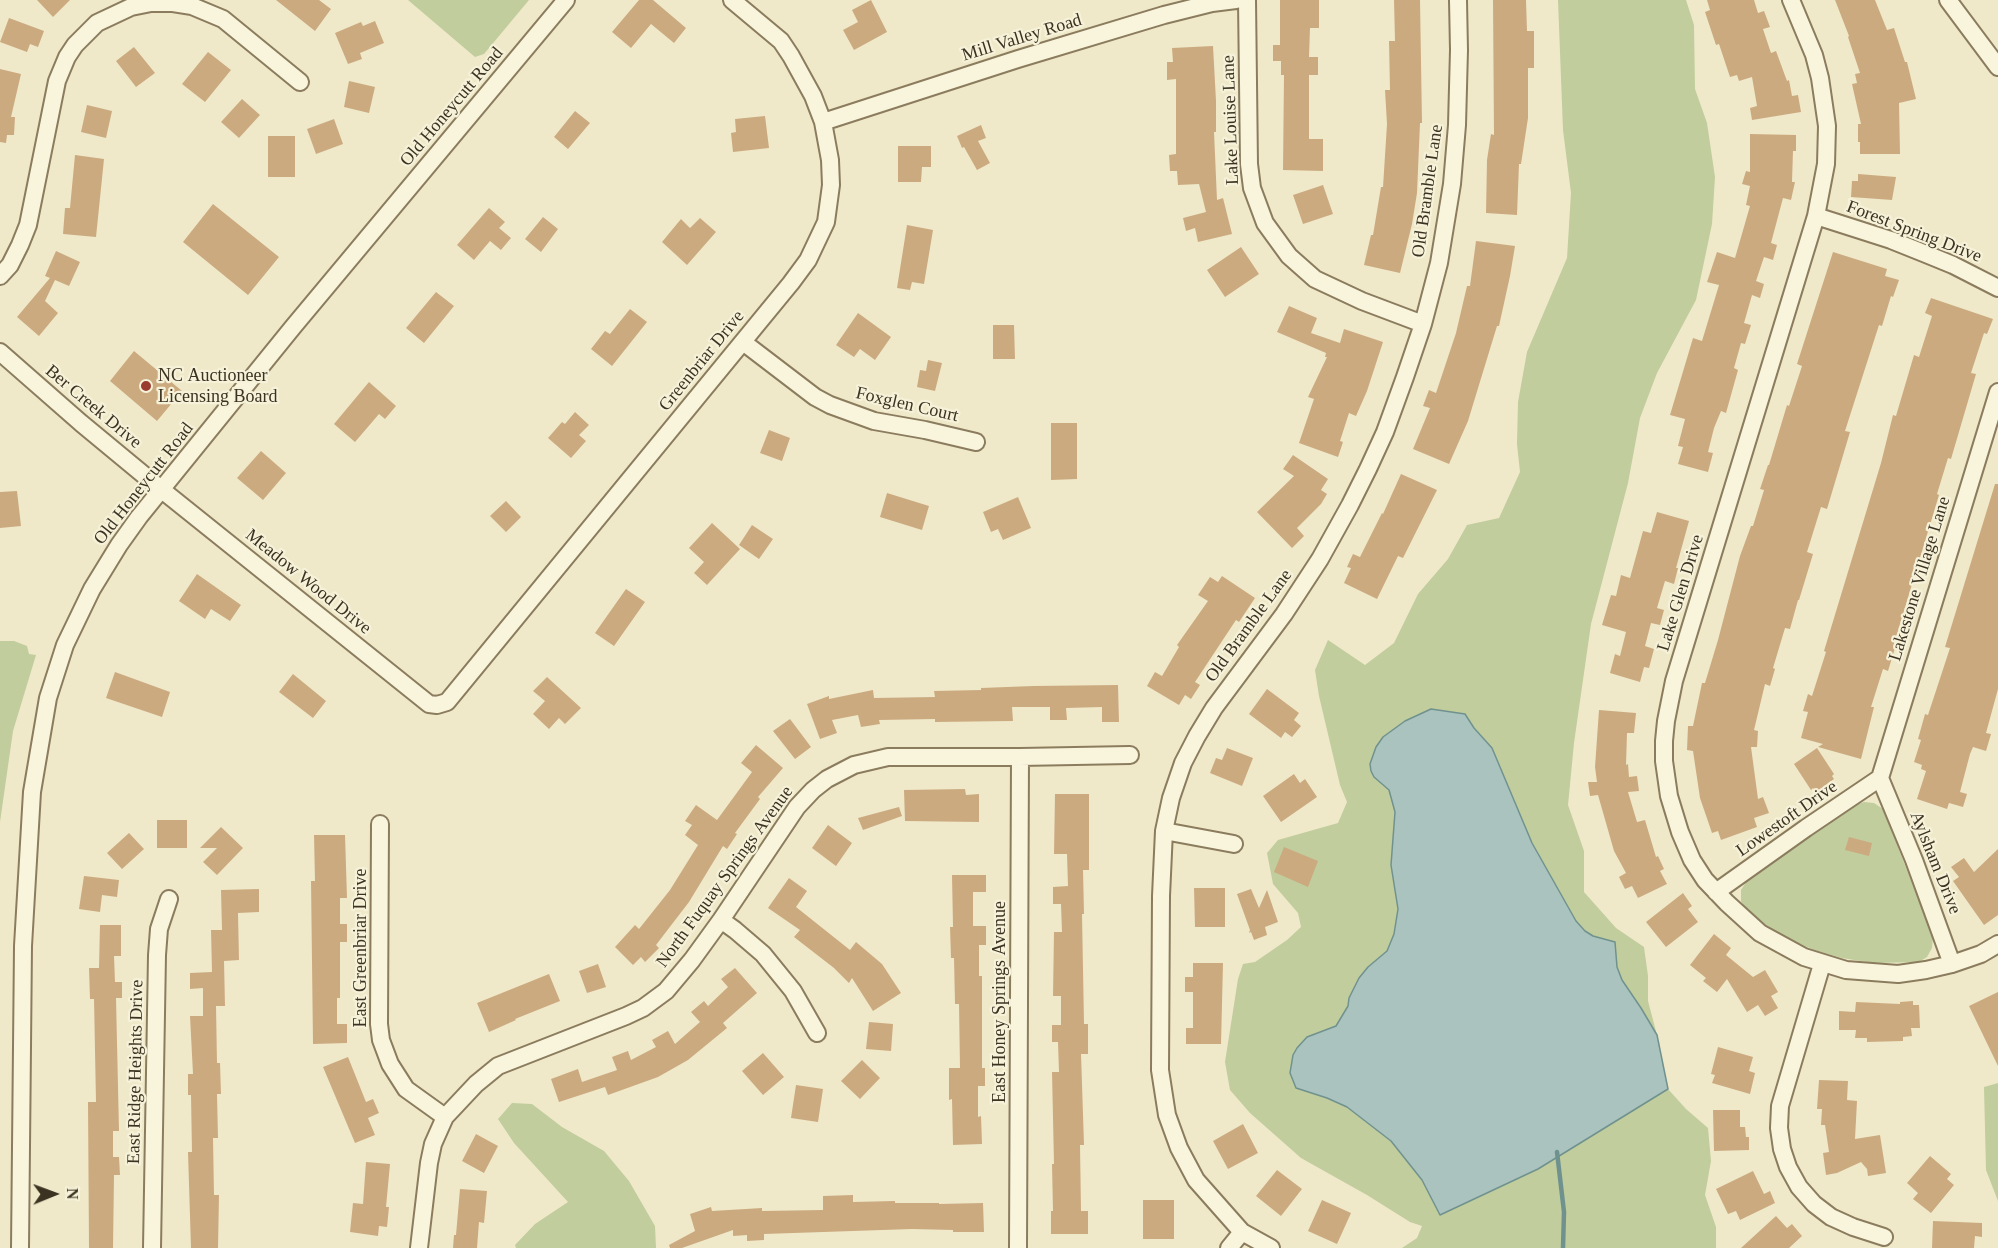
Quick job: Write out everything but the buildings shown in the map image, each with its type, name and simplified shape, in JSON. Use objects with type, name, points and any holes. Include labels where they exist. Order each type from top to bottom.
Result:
[{"type":"street","name":"Old Honeycutt Road","points":[[20,1248],[23,946],[32,792],[39,743],[56,669],[80,612],[119,545],[162,490],[293,327],[566,0]]},
{"type":"street","name":"Greenbriar Drive","points":[[429,704],[437,705],[447,702],[458,690],[808,260],[826,222],[831,185],[830,160],[823,122],[803,76],[781,41],[732,0]]},
{"type":"street","name":"Mill Valley Road","points":[[823,122],[1155,18],[1212,3],[1236,0]]},
{"type":"street","name":"Lake Louise Lane","points":[[1246,0],[1249,164],[1252,188],[1265,223],[1288,256],[1316,279],[1362,301],[1423,324]]},
{"type":"street","name":"Old Bramble Lane","points":[[1271,1248],[1242,1232],[1196,1180],[1179,1148],[1164,1104],[1160,1070],[1161,896],[1164,831],[1180,772],[1197,736],[1214,708],[1303,586],[1350,505],[1385,432],[1423,324],[1439,263],[1452,184],[1457,125],[1458,0]]},
{"type":"street","name":"Lake Glen Drive","points":[[1791,0],[1814,56],[1824,100],[1827,126],[1826,164],[1816,216],[1674,681],[1666,721],[1664,761],[1669,796],[1680,832],[1692,860],[1716,892],[1760,933],[1796,953],[1822,964],[1846,970],[1898,974],[1952,964],[1981,954],[1998,944]]},
{"type":"street","points":[[1948,0],[1998,67]]},
{"type":"street","points":[[0,276],[15,255],[28,225],[57,81],[75,45],[97,23],[130,7],[151,3],[192,6],[223,19],[300,82]]},
{"type":"street","name":"Forest Spring Drive","points":[[1816,216],[1891,240],[1953,265],[1998,288]]},
{"type":"street","name":"Foxglen Court","points":[[743,342],[814,397],[831,405],[874,421],[976,442]]},
{"type":"street","name":"Ber Creek Drive","points":[[0,352],[162,490]]},
{"type":"street","name":"Lakestone Village Lane","points":[[1880,778],[1998,392]]},
{"type":"street","name":"Meadow Wood Drive","points":[[162,490],[429,704]]},
{"type":"street","name":"North Fuquay Springs Avenue","points":[[419,1248],[429,1162],[444,1117],[476,1084],[498,1066],[626,1016],[666,991],[721,920],[797,807],[813,790],[839,771],[868,760],[888,756],[1130,755]]},
{"type":"street","name":"East Honey Springs Avenue","points":[[1018,1248],[1020,757]]},
{"type":"street","name":"Lowestoft Drive","points":[[1716,892],[1880,778]]},
{"type":"street","name":"Aylsham Drive","points":[[1880,778],[1914,860],[1952,964]]},
{"type":"street","name":"East Greenbriar Drive","points":[[380,824],[379,1024],[381,1040],[390,1064],[406,1089],[444,1117]]},
{"type":"street","points":[[1164,831],[1234,844]]},
{"type":"street","name":"East Ridge Heights Drive","points":[[152,1248],[157,955],[159,929],[169,899]]},
{"type":"street","points":[[721,920],[763,954],[794,991],[817,1034]]},
{"type":"street","points":[[1822,964],[1780,1106],[1779,1128],[1782,1149],[1788,1167],[1799,1187],[1814,1204],[1831,1217],[1884,1238]]},
{"type":"street","points":[[1229,1248],[1242,1232]]},
{"type":"green space","points":[[408,0],[529,0],[484,54],[475,57]]},
{"type":"green space","points":[[1558,0],[1686,0],[1694,25],[1695,89],[1707,123],[1715,177],[1712,224],[1696,300],[1657,373],[1640,418],[1628,483],[1591,624],[1574,743],[1568,805],[1584,851],[1584,892],[1616,928],[1644,947],[1648,976],[1648,1001],[1657,1035],[1622,980],[1617,967],[1615,942],[1593,936],[1576,921],[1532,843],[1492,748],[1465,714],[1374,777],[1389,790],[1395,812],[1391,865],[1398,909],[1394,934],[1387,951],[1368,967],[1349,998],[1348,1006],[1336,1027],[1307,1037],[1296,1088],[1347,1107],[1391,1141],[1422,1180],[1440,1215],[1538,1169],[1668,1089],[1708,1128],[1711,1161],[1705,1195],[1716,1227],[1716,1248],[1402,1248],[1417,1238],[1422,1226],[1410,1222],[1301,1158],[1250,1113],[1230,1090],[1225,1062],[1238,979],[1243,964],[1255,962],[1287,940],[1301,927],[1298,913],[1273,884],[1267,853],[1278,840],[1338,823],[1347,802],[1340,785],[1315,670],[1328,640],[1365,665],[1394,643],[1418,594],[1448,559],[1467,525],[1499,518],[1520,472],[1517,444],[1518,402],[1527,352],[1567,258],[1571,193],[1563,130]]},
{"type":"green space","points":[[0,641],[14,641],[27,646],[29,654],[36,655],[13,731],[0,822]]},
{"type":"green space","points":[[1864,802],[1874,803],[1883,809],[1933,937],[1932,948],[1927,957],[1919,962],[1873,963],[1814,950],[1787,938],[1764,924],[1746,909],[1741,901],[1741,890],[1748,879],[1856,805]]},
{"type":"green space","points":[[1998,1083],[1998,1201],[1986,1170],[1984,1087]]},
{"type":"green space","points":[[512,1103],[532,1104],[562,1127],[604,1151],[629,1181],[655,1226],[656,1248],[516,1248],[515,1245],[535,1224],[568,1202],[514,1143],[498,1119]]},
{"type":"water","points":[[1431,709],[1465,714],[1492,748],[1532,843],[1576,921],[1593,936],[1615,942],[1617,967],[1622,980],[1657,1035],[1668,1089],[1538,1169],[1440,1215],[1422,1180],[1391,1141],[1347,1107],[1296,1088],[1290,1073],[1293,1055],[1297,1048],[1307,1037],[1336,1026],[1348,1006],[1349,998],[1359,978],[1387,951],[1394,934],[1398,909],[1391,865],[1395,812],[1389,790],[1374,777],[1370,764],[1376,747],[1383,737],[1405,721]]},
{"type":"waterway","points":[[1557,1152],[1564,1212],[1563,1248]]},
{"type":"place","name":"NC Auctioneer Licensing Board","points":[[146,386]]}]
